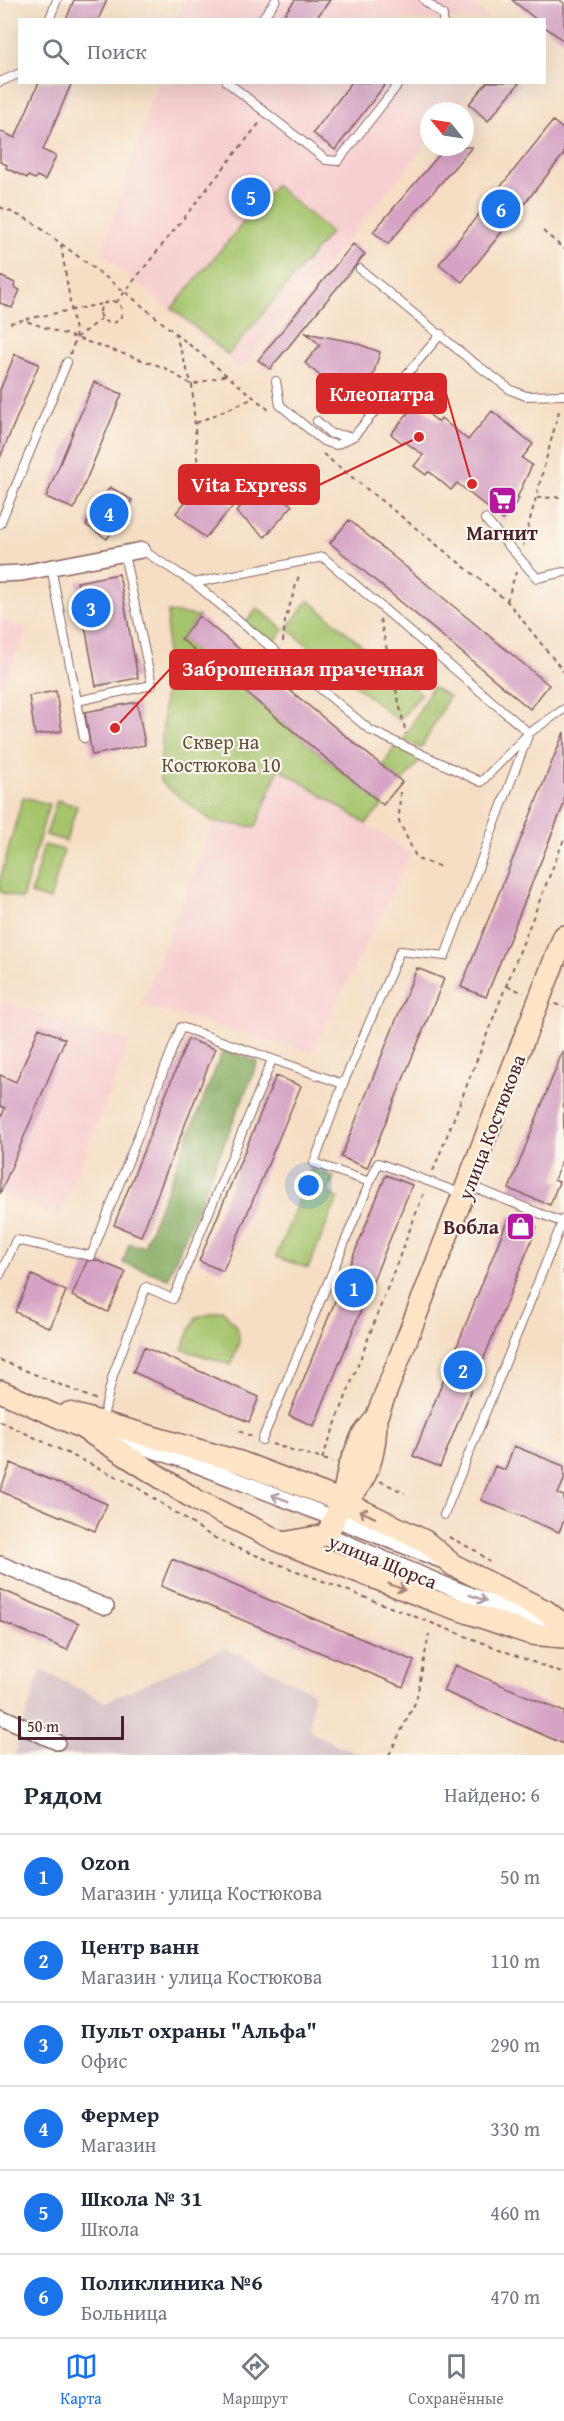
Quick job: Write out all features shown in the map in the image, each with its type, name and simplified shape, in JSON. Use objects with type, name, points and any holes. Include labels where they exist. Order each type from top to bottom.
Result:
[{"type":"main road","name":"улица Костюкова","points":[[335,1518],[349,1467],[362,1436],[376,1418],[564,936]]},
{"type":"main road","name":"улица Щорса","points":[[0,1391],[81,1427],[196,1500],[283,1543],[335,1518]]},
{"type":"main road","name":"улица Щорса","points":[[20,1400],[102,1421],[240,1462],[335,1518],[425,1541],[453,1565],[546,1611],[564,1625]]},
{"type":"main road","points":[[283,1543],[437,1602],[510,1627],[531,1634],[564,1637]]},
{"type":"street","points":[[0,574],[142,550]]},
{"type":"street","name":"улица Щорса","points":[[81,1427],[187,1461],[335,1518],[445,1585],[564,1632]]},
{"type":"street","points":[[0,1564],[106,1607]]},
{"type":"street","points":[[0,1716],[57,1742]]},
{"type":"lane","points":[[50,18],[57,0]]},
{"type":"lane","points":[[262,18],[276,0]]},
{"type":"lane","points":[[424,0],[443,15],[443,18]]},
{"type":"lane","points":[[0,82],[18,74]]},
{"type":"lane","points":[[230,84],[326,160],[338,161],[398,84]]},
{"type":"lane","points":[[360,269],[441,334],[469,360],[511,390],[526,396],[564,395]]},
{"type":"lane","points":[[276,381],[280,405],[323,441],[336,445],[354,436],[441,334]]},
{"type":"lane","points":[[0,524],[67,362]]},
{"type":"lane","points":[[317,421],[332,434],[354,436]]},
{"type":"lane","points":[[485,519],[537,579],[564,572]]},
{"type":"lane","points":[[142,550],[194,583],[370,730],[482,782],[529,733],[564,709]]},
{"type":"lane","points":[[77,701],[152,685],[124,554]]},
{"type":"lane","points":[[194,583],[323,557],[529,733]]},
{"type":"lane","points":[[51,567],[84,738]]},
{"type":"lane","points":[[370,1182],[314,1162],[343,1084],[400,951],[445,956],[529,733]]},
{"type":"lane","points":[[0,1275],[16,1240],[90,1256],[181,1027],[343,1084]]},
{"type":"lane","points":[[102,1421],[113,1375],[146,1287],[173,1299],[272,1060]]},
{"type":"lane","points":[[262,1440],[378,1163],[429,1181],[466,1190],[563,1221],[444,1515]]},
{"type":"path","points":[[117,303],[267,114]]},
{"type":"path","points":[[543,231],[564,249]]},
{"type":"path","points":[[61,243],[76,338],[67,362]]},
{"type":"path","points":[[10,323],[107,303],[117,303]]},
{"type":"path","points":[[102,318],[101,311],[107,303]]},
{"type":"path","points":[[102,318],[111,323],[120,319],[121,308],[117,303]]},
{"type":"path","points":[[76,338],[102,318]]},
{"type":"path","points":[[23,320],[163,367],[192,385],[226,375]]},
{"type":"path","points":[[175,332],[192,385],[198,471]]},
{"type":"path","points":[[531,513],[564,395]]},
{"type":"path","points":[[195,423],[254,398]]},
{"type":"path","points":[[536,498],[564,497]]},
{"type":"path","points":[[281,656],[285,621],[303,561]]},
{"type":"path","points":[[376,602],[409,748]]},
{"type":"path","points":[[400,792],[399,820],[417,859],[441,867]]},
{"type":"path","points":[[322,1459],[564,839]]},
{"type":"path","points":[[239,1431],[262,1440]]},
{"type":"path","points":[[388,1755],[416,1701],[429,1634]]},
{"type":"shaded area","points":[[183,0],[465,0],[489,18],[178,18]]},
{"type":"shaded area","points":[[157,84],[476,84],[461,102],[420,102],[420,152],[241,369],[102,253]]},
{"type":"shaded area","points":[[0,618],[27,629],[0,692]]},
{"type":"shaded area","points":[[279,767],[411,854],[312,1052],[142,1005],[213,822],[256,826]]},
{"type":"shaded area","points":[[0,1001],[130,1042],[59,1218],[0,1192]]},
{"type":"shaded area","points":[[225,1648],[313,1692],[310,1732],[360,1755],[14,1755],[41,1670],[105,1702]]},
{"type":"green space","points":[[275,185],[331,232],[228,355],[172,308]]},
{"type":"green space","points":[[309,600],[366,649],[343,676],[287,628]]},
{"type":"green space","points":[[258,608],[284,630],[272,644],[246,622]]},
{"type":"green space","name":"Сквер на Костюкова 10","points":[[168,612],[199,616],[181,639],[383,805],[366,824],[279,768],[256,827],[213,822],[160,782]]},
{"type":"green space","points":[[369,651],[421,694],[399,721],[346,678]]},
{"type":"green space","points":[[432,687],[449,696],[421,749],[404,739]]},
{"type":"green space","points":[[397,743],[424,756],[402,782],[383,766]]},
{"type":"green space","points":[[23,797],[49,804],[22,899],[0,892],[0,879]]},
{"type":"green space","points":[[57,800],[77,806],[66,841],[46,835]]},
{"type":"green space","points":[[44,845],[64,850],[50,900],[31,894]]},
{"type":"green space","points":[[223,1050],[258,1062],[168,1278],[123,1263],[129,1244],[144,1246]]},
{"type":"green space","points":[[311,1169],[334,1177],[328,1193],[338,1198],[308,1268],[276,1257]]},
{"type":"green space","points":[[222,1310],[234,1324],[239,1335],[231,1365],[182,1349],[196,1317]]},
{"type":"building","points":[[74,0],[107,0],[99,18],[67,18]]},
{"type":"building","points":[[295,0],[330,0],[316,18],[282,18]]},
{"type":"building","points":[[512,0],[560,0],[564,3],[564,41],[546,28],[546,18],[534,18]]},
{"type":"building","points":[[38,84],[71,84],[43,150],[56,156],[45,180],[37,176],[35,179],[28,176],[27,178],[6,168],[7,165],[0,162],[0,131],[15,138]]},
{"type":"building","points":[[350,84],[385,84],[335,150],[313,133]]},
{"type":"building","points":[[485,84],[518,84],[488,121],[474,108],[474,102],[471,102]]},
{"type":"building","points":[[553,121],[564,130],[564,154],[462,282],[439,264]]},
{"type":"building","points":[[438,156],[464,156],[388,244],[373,232]]},
{"type":"building","points":[[353,244],[365,254],[270,369],[258,360]]},
{"type":"building","points":[[0,276],[15,283],[14,287],[20,290],[12,308],[0,303]]},
{"type":"building","points":[[306,333],[353,342],[380,352],[373,376],[379,378],[355,406],[305,363],[320,345]]},
{"type":"building","points":[[15,354],[39,364],[0,458],[0,390]]},
{"type":"building","points":[[94,382],[122,394],[74,509],[46,497]]},
{"type":"building","points":[[416,403],[436,420],[439,421],[441,418],[468,440],[492,411],[533,444],[522,458],[532,465],[517,498],[519,499],[503,520],[457,483],[451,490],[431,473],[428,472],[426,475],[414,466],[423,455],[391,434]]},
{"type":"building","points":[[203,480],[233,506],[205,538],[176,513]]},
{"type":"building","points":[[263,481],[292,506],[265,537],[236,512]]},
{"type":"building","points":[[110,487],[132,500],[107,539],[86,525]]},
{"type":"building","points":[[349,520],[549,685],[530,709],[330,543]]},
{"type":"building","points":[[119,574],[138,678],[96,686],[77,582]]},
{"type":"building","points":[[199,616],[402,782],[383,805],[181,639]]},
{"type":"building","points":[[56,691],[62,731],[35,735],[29,696]]},
{"type":"building","points":[[137,702],[145,745],[92,755],[85,712]]},
{"type":"building","points":[[564,732],[564,804],[486,997],[461,987]]},
{"type":"building","points":[[417,968],[444,979],[367,1168],[341,1157]]},
{"type":"building","points":[[39,1028],[65,1039],[0,1194],[0,1120],[5,1108],[0,1106],[0,1075],[16,1082]]},
{"type":"building","points":[[188,1039],[215,1049],[141,1236],[114,1225]]},
{"type":"building","points":[[563,1050],[564,1155],[554,1180],[559,1182],[550,1205],[509,1189]]},
{"type":"building","points":[[276,1076],[301,1086],[223,1271],[199,1261]]},
{"type":"building","points":[[386,1175],[412,1185],[314,1426],[289,1415]]},
{"type":"building","points":[[509,1216],[537,1227],[440,1467],[413,1456]]},
{"type":"building","points":[[96,1260],[126,1272],[108,1312],[72,1296],[87,1261]]},
{"type":"building","points":[[32,1275],[66,1291],[50,1328],[15,1312]]},
{"type":"building","points":[[144,1347],[259,1397],[249,1422],[133,1372]]},
{"type":"building","points":[[514,1446],[564,1466],[564,1480],[558,1494],[564,1496],[564,1520],[559,1532],[481,1500],[495,1466],[505,1470]]},
{"type":"building","points":[[11,1463],[107,1504],[95,1531],[0,1491]]},
{"type":"building","points":[[172,1559],[414,1661],[403,1687],[161,1586]]},
{"type":"building","points":[[0,1589],[79,1623],[67,1650],[0,1621]]},
{"type":"building","points":[[455,1665],[564,1712],[564,1744],[443,1691]]},
{"type":"place","name":"Школа № 31","points":[[251,197]]},
{"type":"place","name":"Поликлиника №6","points":[[501,209]]},
{"type":"place","name":"Vita Express","points":[[419,437]]},
{"type":"place","name":"Клеопатра","points":[[472,484]]},
{"type":"place","name":"Магнит","points":[[502,501]]},
{"type":"place","name":"Фермер","points":[[109,513]]},
{"type":"place","name":"Пульт охраны \"Альфа\"","points":[[91,608]]},
{"type":"place","name":"Заброшенная прачечная","points":[[115,728]]},
{"type":"place","name":"Вобла","points":[[520,1226]]},
{"type":"place","name":"Ozon","points":[[354,1288]]},
{"type":"place","name":"Центр ванн","points":[[463,1370]]}]
